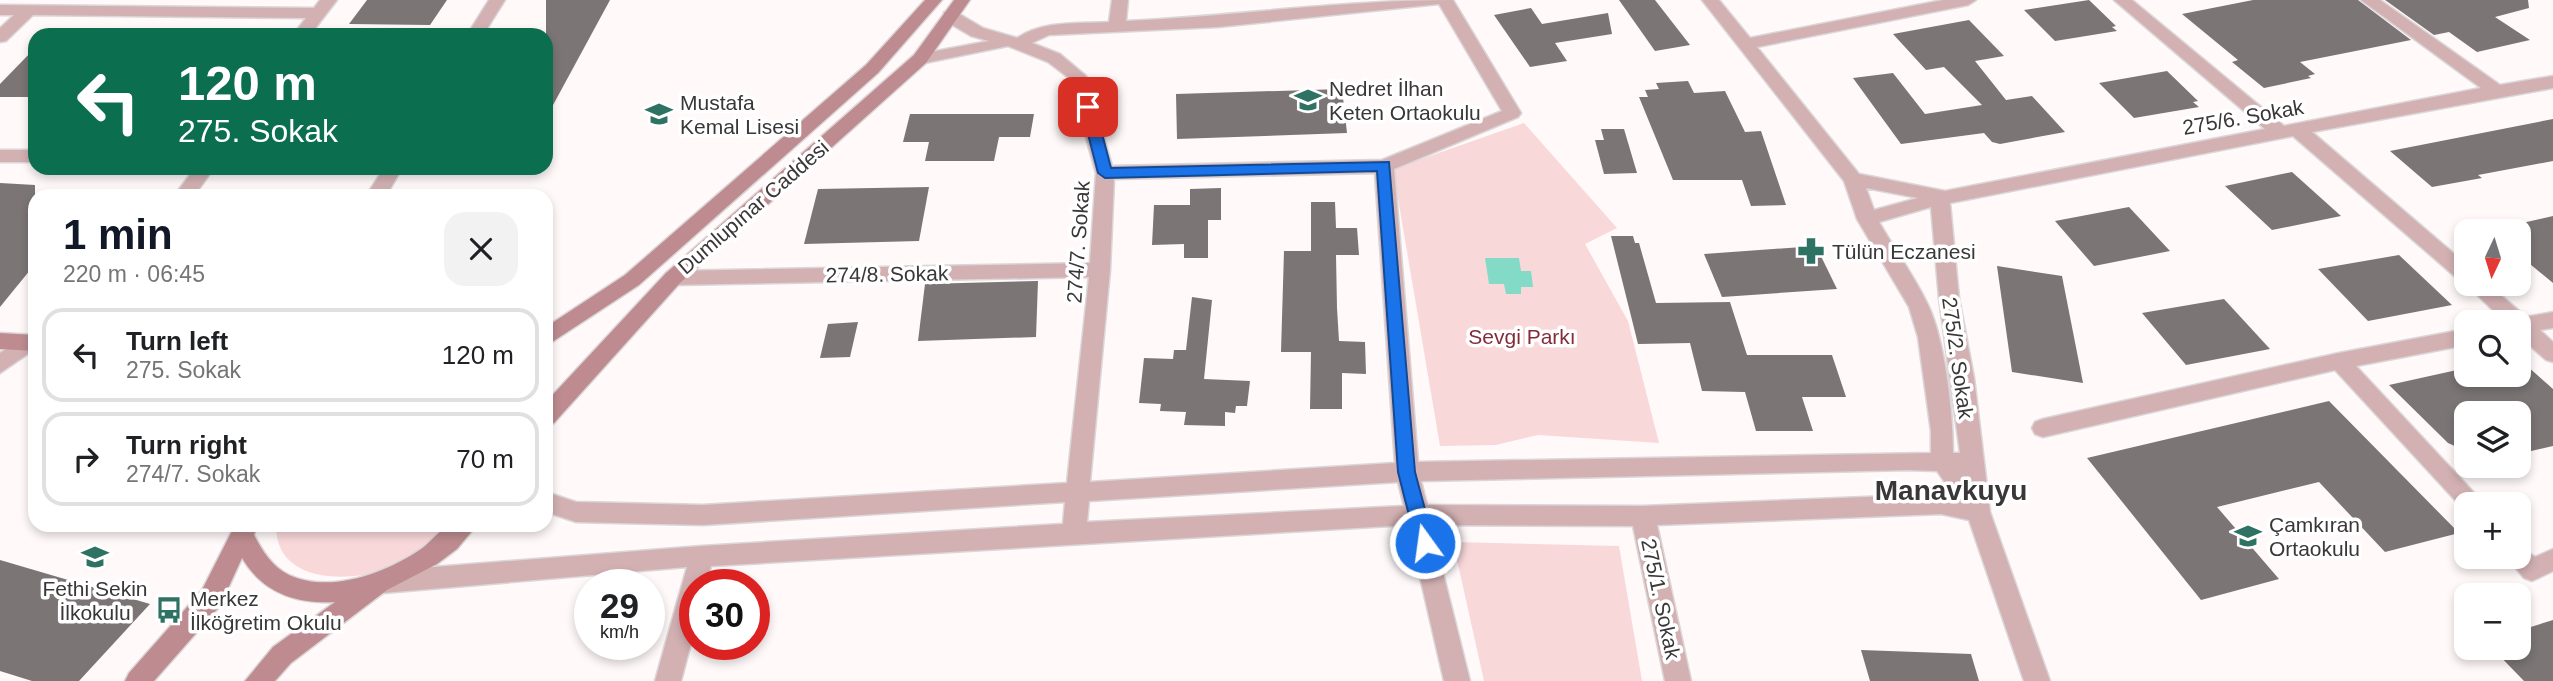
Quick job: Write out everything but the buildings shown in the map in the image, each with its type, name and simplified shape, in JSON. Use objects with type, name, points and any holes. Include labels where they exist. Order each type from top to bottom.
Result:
[{"type":"main road","name":"Dumlupınar Caddesi","points":[[553,333],[642,271],[872,69],[934,0]]},
{"type":"main road","name":"Dumlupınar Caddesi","points":[[553,410],[674,278],[920,59],[956,8]]},
{"type":"main road","points":[[0,341],[28,341]]},
{"type":"main road","points":[[138,681],[211,598],[243,532]]},
{"type":"main road","points":[[245,532],[258,564],[285,585],[330,593],[381,583]]},
{"type":"main road","points":[[258,681],[282,655],[381,583],[447,545],[459,532]]},
{"type":"street","points":[[480,28],[498,0]]},
{"type":"street","points":[[1117,27],[1120,0]]},
{"type":"street","points":[[920,59],[1014,43],[1049,30],[1218,22],[1433,0]]},
{"type":"street","points":[[1105,173],[1384,166],[1512,113],[1446,0]]},
{"type":"street","name":"275/2. Sokak","points":[[1710,0],[1748,44],[1853,179],[1867,219],[1919,307],[1928,337],[1942,431],[1942,461],[1978,512]]},
{"type":"street","points":[[1748,44],[1968,0]]},
{"type":"street","points":[[2122,0],[2290,131],[2454,265]]},
{"type":"street","points":[[2369,0],[2496,90]]},
{"type":"street","points":[[0,9],[323,7]]},
{"type":"street","points":[[306,28],[323,7]]},
{"type":"street","name":"274/7. Sokak","points":[[956,8],[962,26],[1054,58],[1077,76],[1105,173],[1100,270],[1074,533]]},
{"type":"street","points":[[0,37],[29,10]]},
{"type":"street","name":"275/6. Sokak","points":[[1940,196],[2496,90],[2553,82]]},
{"type":"street","points":[[0,156],[28,156]]},
{"type":"street","points":[[1384,166],[1407,472],[1457,681]]},
{"type":"street","points":[[1853,179],[1940,196]]},
{"type":"street","points":[[1867,219],[1940,196]]},
{"type":"street","name":"275/2. Sokak","points":[[1940,196],[1949,298],[1963,378],[1978,512],[2037,681]]},
{"type":"street","name":"274/8. Sokak","points":[[674,278],[1100,270]]},
{"type":"street","points":[[2489,296],[2504,310]]},
{"type":"street","points":[[2531,324],[2553,320]]},
{"type":"street","points":[[2531,335],[2553,354]]},
{"type":"street","points":[[2043,428],[2339,361],[2454,339]]},
{"type":"street","points":[[0,365],[28,345]]},
{"type":"street","points":[[2339,361],[2459,492]]},
{"type":"street","points":[[553,504],[576,512],[703,515],[1407,472],[1942,461],[1972,463]]},
{"type":"street","points":[[381,583],[702,555],[1419,515],[1643,516],[1941,504],[1978,512]]},
{"type":"street","name":"275/1. Sokak","points":[[1643,516],[1678,681]]},
{"type":"street","points":[[668,681],[702,555]]},
{"type":"street","points":[[2530,569],[2532,571],[2553,559]]},
{"type":"green space","name":"Sevgi Parkı","points":[[1524,123],[1617,228],[1585,244],[1628,321],[1659,443],[1538,435],[1496,445],[1440,446],[1393,169]]},
{"type":"green space","points":[[277,532],[445,532],[396,565],[379,571],[340,577],[320,575],[303,569],[289,560],[279,545]]},
{"type":"green space","points":[[1453,542],[1619,546],[1642,681],[1484,681]]},
{"type":"shaded area","points":[[1485,258],[1519,258],[1521,271],[1531,271],[1533,287],[1521,287],[1521,294],[1506,294],[1504,284],[1489,284]]},
{"type":"place","name":"Nedret İlhan Keten Ortaokulu","points":[[1308,100]]},
{"type":"place","name":"Mustafa Kemal Lisesi","points":[[659,114]]},
{"type":"place","name":"Tülün Eczanesi","points":[[1811,251]]},
{"type":"place","name":"Çamkıran Ortaokulu","points":[[2248,536]]},
{"type":"place","name":"Fethi Sekin İlkokulu","points":[[95,557]]},
{"type":"place","name":"Merkez İlköğretim Okulu","points":[[169,610]]},
{"type":"district","name":"Manavkuyu","points":[[1951,490]]},
{"type":"route","points":[[1088,107],[1105,173],[1384,166],[1407,472],[1425,543]]}]
